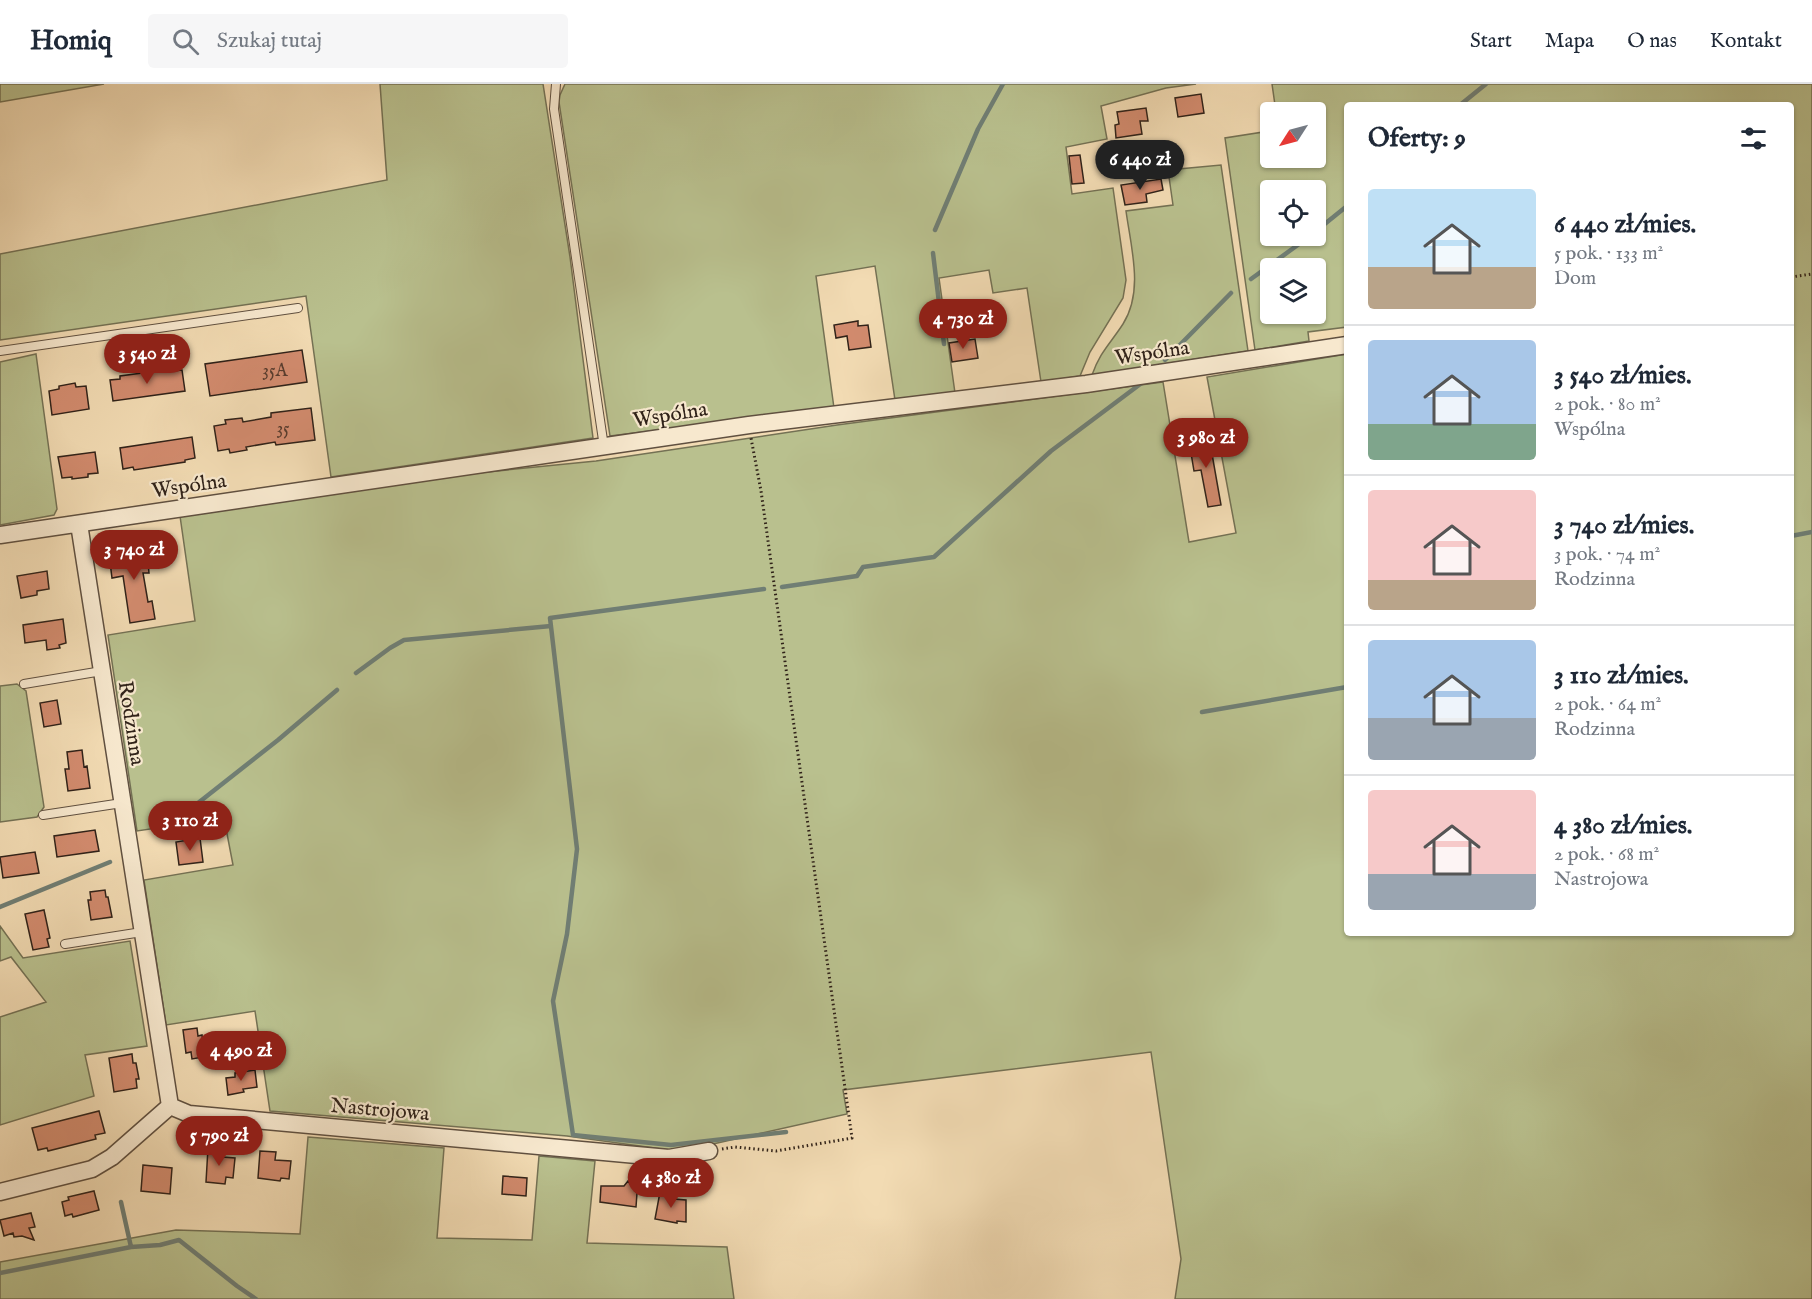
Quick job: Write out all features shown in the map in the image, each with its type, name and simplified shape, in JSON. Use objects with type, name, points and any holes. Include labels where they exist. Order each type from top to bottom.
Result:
[{"type":"street","name":"Wspólna","points":[[0,535],[749,425],[1086,384],[1344,345]]},
{"type":"street","name":"Rodzinna","points":[[79,524],[170,1106]]},
{"type":"street","name":"Nastrojowa","points":[[170,1106],[189,1114],[669,1158],[710,1151]]},
{"type":"street","points":[[0,1192],[92,1169],[112,1157],[170,1106]]},
{"type":"lane","points":[[556,84],[554,109],[604,447]]},
{"type":"lane","points":[[0,351],[298,308]]},
{"type":"lane","points":[[24,684],[102,671]]},
{"type":"lane","points":[[43,815],[122,803]]},
{"type":"lane","points":[[66,944],[142,932]]},
{"type":"path","points":[[1794,277],[1812,274]]},
{"type":"path","points":[[710,1151],[735,1147],[776,1151],[852,1138],[761,491],[749,425]]},
{"type":"green space","points":[[0,84],[104,84],[0,102]]},
{"type":"green space","points":[[380,84],[543,84],[570,257],[593,438],[331,477],[306,296],[0,340],[0,254],[387,180]]},
{"type":"green space","points":[[565,84],[1196,84],[1166,88],[1101,106],[1107,139],[1066,147],[1072,194],[1113,188],[1126,280],[1123,298],[1090,352],[1080,376],[1041,382],[1027,288],[993,293],[989,270],[939,278],[955,393],[895,400],[875,266],[816,276],[834,408],[610,436],[559,102]]},
{"type":"green space","points":[[1272,84],[1812,84],[1812,1299],[1175,1299],[1181,1259],[1151,1052],[843,1090],[847,1114],[713,1144],[669,1150],[567,1136],[270,1111],[255,1011],[166,1025],[144,880],[233,865],[224,818],[137,831],[108,635],[195,621],[180,516],[467,474],[596,461],[837,425],[1163,382],[1189,542],[1236,533],[1207,377],[1344,354],[1344,936],[1794,936],[1794,102],[1344,102],[1344,327],[1308,332],[1309,341],[1255,350],[1225,138],[1260,133],[1260,168],[1326,168],[1326,102],[1275,102]]},
{"type":"green space","points":[[1221,165],[1248,351],[1092,375],[1102,354],[1123,324],[1133,298],[1133,254],[1126,211],[1173,205],[1168,170]]},
{"type":"green space","points":[[36,354],[57,509],[54,515],[0,525],[0,362]]},
{"type":"green space","points":[[17,684],[26,691],[44,807],[37,817],[0,822],[0,686]]},
{"type":"green space","points":[[0,926],[23,958],[130,941],[147,1046],[85,1055],[94,1096],[0,1125],[0,1017],[46,1002],[11,957],[0,961]]},
{"type":"green space","points":[[308,1137],[444,1148],[437,1238],[532,1240],[539,1156],[595,1161],[587,1243],[727,1247],[734,1299],[0,1299],[0,1262],[176,1230],[300,1234]]},
{"type":"building","points":[[1201,94],[1204,113],[1178,117],[1175,98]]},
{"type":"building","points":[[1146,108],[1148,121],[1140,121],[1142,134],[1116,138],[1115,125],[1119,124],[1117,112]]},
{"type":"building","points":[[1080,155],[1084,183],[1072,184],[1069,156]]},
{"type":"building","points":[[1161,179],[1163,190],[1146,194],[1147,202],[1125,205],[1121,185]]},
{"type":"building","points":[[858,321],[858,326],[868,325],[871,347],[849,350],[847,336],[836,338],[834,325]]},
{"type":"building","points":[[975,339],[978,358],[952,362],[949,343]]},
{"type":"building","points":[[302,350],[307,382],[210,396],[205,364]]},
{"type":"building","points":[[172,369],[172,371],[182,370],[185,391],[113,401],[110,380],[120,379],[120,376]]},
{"type":"building","points":[[75,383],[76,387],[86,386],[89,409],[52,415],[49,391],[59,389],[59,386]]},
{"type":"building","points":[[311,408],[315,440],[276,445],[275,442],[246,447],[247,450],[230,453],[229,449],[218,451],[214,426],[226,424],[225,420],[242,418],[243,422],[271,417],[271,413]]},
{"type":"building","points":[[192,437],[195,458],[185,460],[185,462],[134,470],[133,467],[123,469],[120,448]]},
{"type":"building","points":[[1209,437],[1221,505],[1208,507],[1201,470],[1194,471],[1189,441]]},
{"type":"building","points":[[95,452],[98,473],[88,474],[88,477],[62,478],[58,457]]},
{"type":"building","points":[[149,546],[151,562],[148,562],[149,573],[143,573],[148,602],[152,601],[155,619],[130,623],[123,576],[112,578],[110,562],[115,562],[113,551]]},
{"type":"building","points":[[47,571],[49,589],[37,591],[37,595],[21,598],[17,576]]},
{"type":"building","points":[[63,619],[66,643],[59,645],[60,648],[47,650],[46,640],[25,643],[23,625]]},
{"type":"building","points":[[57,700],[61,724],[44,727],[40,703]]},
{"type":"building","points":[[82,750],[90,788],[68,791],[65,769],[69,769],[67,752]]},
{"type":"building","points":[[95,830],[99,851],[57,857],[54,836]]},
{"type":"building","points":[[200,838],[203,862],[179,865],[176,842]]},
{"type":"building","points":[[35,852],[39,873],[3,878],[0,857]]},
{"type":"building","points":[[105,890],[112,917],[91,920],[88,900],[91,900],[90,892]]},
{"type":"building","points":[[44,910],[50,938],[47,939],[49,947],[33,950],[25,914]]},
{"type":"building","points":[[197,1028],[198,1036],[202,1035],[203,1043],[207,1042],[209,1056],[192,1059],[191,1052],[186,1053],[183,1030]]},
{"type":"building","points":[[132,1054],[139,1079],[136,1079],[137,1088],[114,1092],[109,1058]]},
{"type":"building","points":[[255,1070],[257,1087],[228,1095],[226,1078],[235,1077],[235,1073]]},
{"type":"building","points":[[99,1111],[105,1133],[95,1135],[96,1139],[48,1151],[47,1148],[38,1150],[32,1128]]},
{"type":"building","points":[[208,1148],[223,1149],[223,1157],[235,1158],[233,1178],[226,1177],[225,1184],[206,1182]]},
{"type":"building","points":[[260,1151],[276,1152],[275,1160],[291,1161],[289,1179],[281,1178],[280,1181],[258,1178]]},
{"type":"building","points":[[143,1165],[172,1168],[170,1194],[141,1191]]},
{"type":"building","points":[[503,1176],[527,1178],[526,1196],[502,1194]]},
{"type":"building","points":[[628,1181],[637,1193],[636,1207],[600,1202],[601,1186],[624,1186]]},
{"type":"building","points":[[94,1191],[99,1210],[73,1217],[72,1214],[65,1216],[62,1202],[69,1200],[68,1197]]},
{"type":"building","points":[[660,1192],[674,1193],[674,1199],[686,1200],[686,1222],[677,1221],[677,1223],[655,1219]]},
{"type":"building","points":[[31,1213],[35,1227],[29,1228],[34,1240],[22,1236],[14,1237],[13,1233],[4,1236],[0,1220]]},
{"type":"waterway","points":[[935,230],[978,129],[1003,84]]},
{"type":"waterway","points":[[1464,102],[1486,84]]},
{"type":"waterway","points":[[1326,223],[1344,208]]},
{"type":"waterway","points":[[1251,279],[1296,246]]},
{"type":"waterway","points":[[933,253],[944,344]]},
{"type":"waterway","points":[[1165,360],[1231,293]]},
{"type":"waterway","points":[[782,587],[857,576],[863,567],[934,557],[1051,451],[1143,382]]},
{"type":"waterway","points":[[1794,535],[1812,532]]},
{"type":"waterway","points":[[764,589],[550,618],[577,849],[567,934],[553,1001],[573,1135],[671,1145],[786,1132]]},
{"type":"waterway","points":[[356,673],[404,640],[551,626]]},
{"type":"waterway","points":[[1202,712],[1344,688]]},
{"type":"waterway","points":[[179,818],[337,690]]},
{"type":"waterway","points":[[0,907],[110,862]]},
{"type":"waterway","points":[[121,1202],[131,1247]]},
{"type":"waterway","points":[[0,1273],[131,1247],[160,1245],[179,1240],[256,1299]]}]
